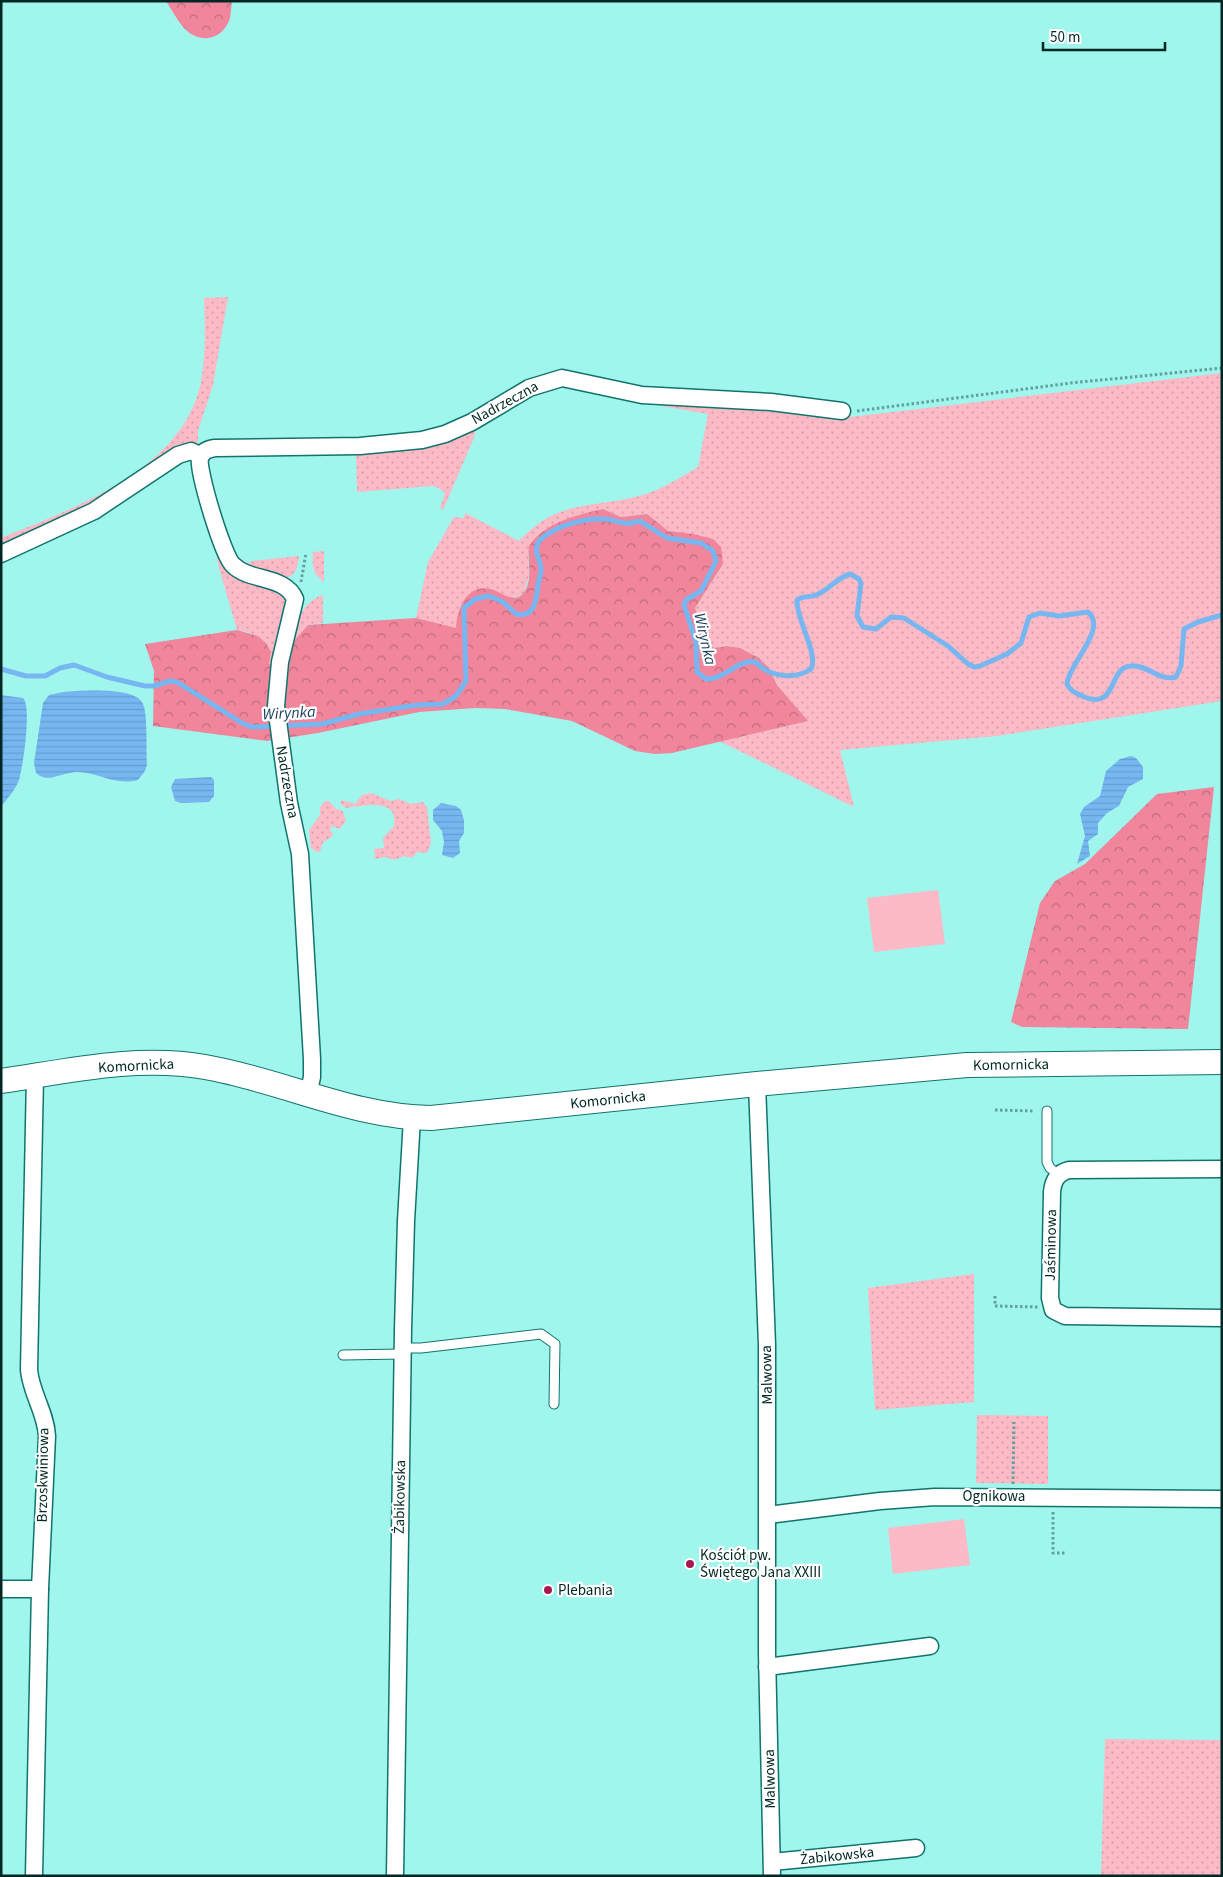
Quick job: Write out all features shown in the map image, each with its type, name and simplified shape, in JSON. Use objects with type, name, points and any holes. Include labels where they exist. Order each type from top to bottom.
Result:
[{"type":"street","name":"Nadrzeczna","points":[[1,554],[94,511],[178,455],[191,451],[201,456],[204,451],[215,448],[360,446],[422,440],[445,434],[472,422],[530,388],[562,378],[642,395],[763,401],[842,411]]},
{"type":"street","points":[[201,456],[200,468],[227,558],[248,575],[284,586],[295,599]]},
{"type":"street","name":"Nadrzeczna","points":[[295,599],[280,662],[276,694],[277,726],[300,854],[312,1058],[312,1077],[308,1095]]},
{"type":"street","name":"Komornicka","points":[[1,1081],[123,1064],[175,1063],[221,1070],[369,1112],[412,1118],[458,1116],[757,1084],[967,1065],[1222,1062]]},
{"type":"street","name":"Brzoskwiniowa","points":[[34,1876],[40,1589],[47,1436],[47,1427],[32,1386],[30,1370],[35,1076]]},
{"type":"street","name":"Malwowa","points":[[757,1084],[767,1327],[767,1666],[772,1869]]},
{"type":"street","name":"Żabikowska","points":[[395,1876],[403,1351],[406,1221],[412,1118]]},
{"type":"street","points":[[1059,1175],[1069,1170],[1222,1169]]},
{"type":"street","name":"Jaśminowa","points":[[1059,1175],[1055,1180],[1052,1192],[1050,1298],[1054,1310],[1058,1314],[1075,1318],[1222,1318]]},
{"type":"street","name":"Ognikowa","points":[[768,1515],[880,1500],[935,1496],[1222,1499]]},
{"type":"street","points":[[1,1589],[40,1589]]},
{"type":"street","points":[[767,1666],[930,1646]]},
{"type":"street","name":"Żabikowska","points":[[772,1869],[916,1848]]},
{"type":"lane","points":[[1047,1111],[1046,1162],[1059,1175]]},
{"type":"lane","points":[[343,1355],[403,1351],[541,1334],[555,1344],[554,1404]]},
{"type":"path","points":[[842,411],[882,409],[1071,384],[1222,368]]},
{"type":"path","points":[[295,599],[302,580],[306,553]]},
{"type":"path","points":[[995,1110],[1047,1111]]},
{"type":"path","points":[[995,1296],[995,1306],[1040,1307]]},
{"type":"path","points":[[1013,1487],[1014,1422]]},
{"type":"path","points":[[1053,1507],[1053,1553],[1065,1553]]},
{"type":"shaded area","points":[[228,297],[213,385],[198,431],[198,443],[188,445],[95,503],[1,545],[1,538],[92,499],[122,482],[149,462],[172,439],[190,413],[201,382],[205,330],[204,298]]},
{"type":"shaded area","points":[[1222,373],[1222,701],[997,736],[840,750],[854,807],[719,741],[807,721],[777,685],[769,668],[759,658],[740,648],[727,646],[715,648],[710,646],[704,636],[695,608],[723,564],[678,533],[668,531],[659,526],[647,514],[621,517],[604,509],[557,523],[538,535],[528,554],[529,576],[524,593],[517,597],[507,598],[491,589],[456,629],[416,618],[428,562],[454,517],[464,518],[465,513],[519,541],[532,528],[558,513],[584,506],[640,496],[666,486],[698,467],[708,414],[639,402],[734,405],[850,417]]},
{"type":"shaded area","points":[[473,428],[475,434],[473,440],[443,510],[440,508],[445,494],[441,489],[433,486],[357,492],[356,450]]},
{"type":"shaded area","points":[[215,541],[244,580],[270,587],[289,597],[274,665],[269,664],[269,649],[262,640],[257,636],[237,630],[218,564]]},
{"type":"shaded area","points":[[324,551],[324,582],[315,572],[313,552]]},
{"type":"shaded area","points":[[235,556],[249,564],[251,561],[299,556],[294,573],[284,578],[253,571]]},
{"type":"shaded area","points":[[323,595],[323,623],[308,625],[295,640],[286,669],[300,616],[313,599]]},
{"type":"shaded area","points":[[372,793],[390,801],[399,799],[411,804],[423,802],[427,807],[431,843],[427,853],[417,852],[412,858],[405,856],[394,860],[386,857],[375,859],[374,849],[384,848],[383,838],[394,826],[394,817],[391,811],[379,805],[346,808],[340,803],[341,800],[355,804],[362,795]]},
{"type":"shaded area","points":[[325,801],[329,801],[336,809],[342,810],[346,820],[340,829],[331,826],[330,829],[333,836],[323,842],[320,852],[317,852],[311,848],[309,830],[320,815],[320,807]]},
{"type":"shaded area","points":[[938,890],[945,944],[874,952],[867,898]]},
{"type":"shaded area","points":[[974,1274],[974,1402],[875,1410],[868,1288]]},
{"type":"shaded area","points":[[977,1415],[1048,1416],[1048,1484],[976,1483]]},
{"type":"shaded area","points":[[964,1519],[970,1565],[893,1574],[888,1528]]},
{"type":"shaded area","points":[[1105,1739],[1222,1740],[1222,1876],[1101,1876]]},
{"type":"green space","points":[[166,1],[232,1],[230,19],[220,33],[208,38],[202,38],[184,28]]},
{"type":"green space","points":[[603,509],[621,517],[647,514],[668,531],[713,539],[721,547],[723,564],[695,608],[704,636],[710,646],[715,648],[727,646],[740,648],[759,658],[769,668],[777,685],[808,721],[672,753],[655,754],[635,751],[572,721],[505,709],[475,708],[419,712],[318,733],[267,741],[153,726],[154,671],[145,644],[237,630],[258,636],[266,643],[271,652],[269,664],[286,668],[295,640],[308,625],[416,618],[456,628],[458,613],[464,600],[475,590],[482,588],[491,589],[513,598],[525,591],[529,581],[529,546],[544,531],[562,521]]},
{"type":"green space","points":[[1214,787],[1188,1029],[1022,1027],[1011,1022],[1040,903],[1055,881],[1085,864],[1157,794]]},
{"type":"water","points":[[107,691],[130,694],[138,698],[143,704],[146,716],[147,765],[138,780],[121,781],[77,772],[50,778],[36,773],[34,763],[43,703],[49,695],[63,692]]},
{"type":"water","points":[[1,695],[23,698],[26,704],[27,724],[23,763],[19,780],[12,793],[1,806]]},
{"type":"water","points":[[1131,756],[1136,758],[1143,767],[1143,779],[1128,787],[1119,806],[1107,813],[1098,823],[1098,834],[1088,841],[1090,856],[1077,864],[1085,836],[1080,814],[1084,807],[1100,796],[1106,771],[1120,759]]},
{"type":"water","points":[[211,777],[214,780],[214,796],[209,802],[181,803],[175,801],[171,787],[175,779]]},
{"type":"water","points":[[441,803],[456,806],[461,810],[464,820],[464,833],[459,841],[460,853],[453,858],[442,855],[444,842],[442,831],[433,820],[433,810]]},
{"type":"waterway","name":"Wirynka","points":[[1,669],[26,676],[45,676],[60,668],[74,665],[107,677],[145,686],[154,686],[170,681],[177,682],[242,723],[252,727],[322,724],[359,714],[417,705],[443,704],[456,696],[466,681],[464,608],[475,599],[489,596],[503,602],[516,614],[522,615],[531,611],[535,602],[541,572],[536,549],[539,541],[568,524],[594,519],[608,519],[623,523],[640,521],[667,538],[701,543],[713,551],[716,561],[701,591],[686,600],[684,605],[696,642],[697,672],[706,679],[720,676],[739,665],[751,662],[757,663],[762,668],[775,674],[790,676],[798,675],[811,669],[813,663],[812,655],[800,617],[797,600],[820,593],[840,578],[850,574],[859,579],[861,583],[857,616],[863,627],[876,629],[891,617],[904,618],[948,646],[974,667],[1007,654],[1021,643],[1029,617],[1040,613],[1059,616],[1088,612],[1093,619],[1091,637],[1074,666],[1067,684],[1075,693],[1094,699],[1102,698],[1107,694],[1118,673],[1124,668],[1131,666],[1137,666],[1164,677],[1176,677],[1181,666],[1184,629],[1198,622],[1222,615]]},
{"type":"place","name":"Kościół pw. Świętego Jana XXIII","points":[[690,1564]]},
{"type":"place","name":"Plebania","points":[[548,1590]]}]
